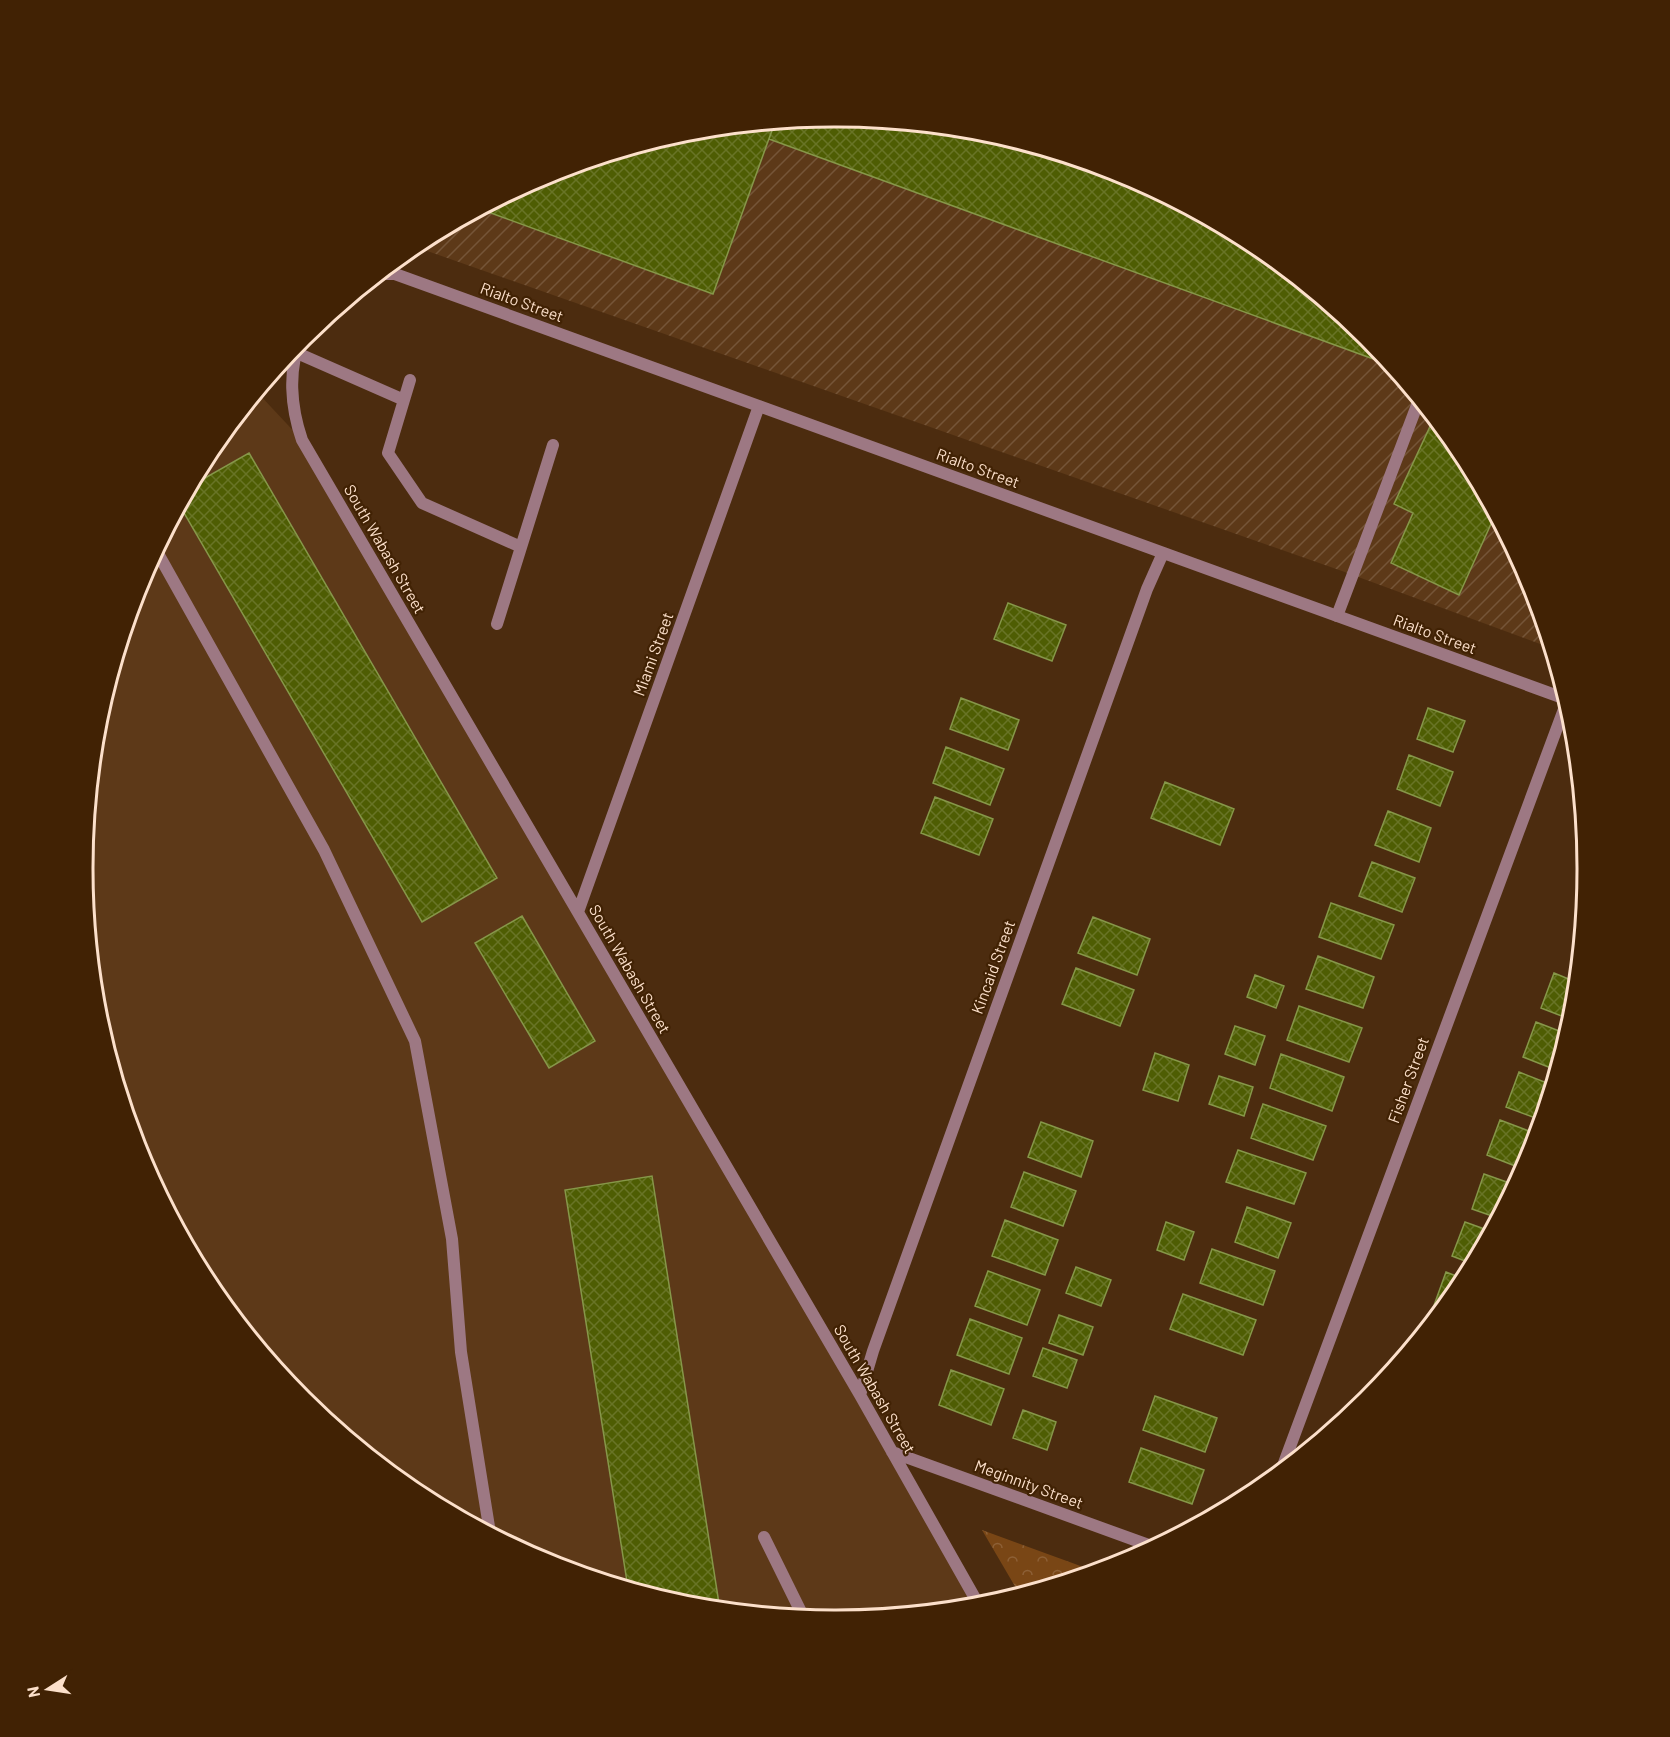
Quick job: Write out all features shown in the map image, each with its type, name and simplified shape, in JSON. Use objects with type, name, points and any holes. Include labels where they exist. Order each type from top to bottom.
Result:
[{"type":"street","name":"Rialto Street","points":[[392,274],[1557,697]]},
{"type":"street","points":[[307,347],[404,400]]},
{"type":"street","name":"South Wabash Street","points":[[294,360],[292,392],[295,419],[302,440],[860,1395],[974,1597]]},
{"type":"street","points":[[410,380],[388,453],[422,504],[521,547]]},
{"type":"street","name":"Miami Street","points":[[578,912],[759,406]]},
{"type":"street","points":[[1337,616],[1416,407]]},
{"type":"street","points":[[497,624],[553,445]]},
{"type":"street","name":"Kincaid Street","points":[[860,1395],[877,1340],[1147,589],[1163,553]]},
{"type":"street","points":[[161,559],[324,850],[415,1041],[452,1239],[461,1352],[489,1524]]},
{"type":"street","name":"Fisher Street","points":[[1286,1458],[1561,714]]},
{"type":"street","name":"Meginnity Street","points":[[892,1452],[1143,1543]]},
{"type":"street","points":[[764,1537],[800,1609]]},
{"type":"shaded area","points":[[835,126],[884,128],[980,141],[1074,166],[1163,203],[1206,226],[1287,280],[1360,344],[1424,417],[1478,497],[1521,585],[1543,645],[1342,571],[426,250],[507,203],[596,166],[690,141],[738,133]]},
{"type":"shaded area","points":[[262,397],[302,440],[974,1597],[884,1609],[786,1609],[738,1604],[690,1596],[596,1571],[507,1534],[464,1511],[383,1457],[310,1393],[246,1320],[192,1240],[149,1152],[132,1107],[107,1013],[99,965],[93,868],[99,772],[118,676],[132,630],[149,585],[192,497],[218,456]]},
{"type":"green space","points":[[982,1530],[1084,1567],[1074,1571],[1016,1588]]},
{"type":"building","points":[[835,126],[884,128],[980,141],[1074,166],[1163,203],[1247,252],[1287,280],[1324,311],[1374,359],[769,139],[772,129],[786,128]]},
{"type":"building","points":[[772,129],[713,294],[489,212],[551,183],[643,152],[690,141]]},
{"type":"building","points":[[1430,426],[1478,497],[1491,523],[1459,595],[1391,563],[1413,513],[1394,504]]},
{"type":"building","points":[[249,453],[497,878],[422,922],[184,513],[203,479]]},
{"type":"building","points":[[1008,603],[1066,625],[1052,661],[994,639]]},
{"type":"building","points":[[961,698],[1019,720],[1008,750],[950,729]]},
{"type":"building","points":[[1428,708],[1465,721],[1453,752],[1417,739]]},
{"type":"building","points":[[946,747],[1004,769],[990,805],[933,783]]},
{"type":"building","points":[[1409,755],[1453,772],[1440,806],[1397,789]]},
{"type":"building","points":[[1165,782],[1234,809],[1220,845],[1151,818]]},
{"type":"building","points":[[935,797],[993,819],[979,855],[921,833]]},
{"type":"building","points":[[1388,811],[1431,828],[1419,862],[1375,845]]},
{"type":"building","points":[[1372,862],[1415,878],[1402,912],[1359,896]]},
{"type":"building","points":[[1331,903],[1394,925],[1381,959],[1319,937]]},
{"type":"building","points":[[522,916],[595,1041],[549,1068],[475,943]]},
{"type":"building","points":[[1093,917],[1150,939],[1137,975],[1078,953]]},
{"type":"building","points":[[1318,956],[1374,977],[1363,1008],[1306,989]]},
{"type":"building","points":[[1076,968],[1134,990],[1120,1026],[1062,1004]]},
{"type":"building","points":[[1554,973],[1569,979],[1562,1016],[1541,1008]]},
{"type":"building","points":[[1255,975],[1284,986],[1276,1008],[1247,997]]},
{"type":"building","points":[[1299,1006],[1362,1028],[1349,1062],[1287,1040]]},
{"type":"building","points":[[1536,1022],[1559,1031],[1550,1068],[1523,1057]]},
{"type":"building","points":[[1235,1026],[1265,1036],[1255,1065],[1225,1054]]},
{"type":"building","points":[[1155,1053],[1189,1065],[1178,1101],[1143,1090]]},
{"type":"building","points":[[1281,1054],[1344,1077],[1332,1111],[1270,1088]]},
{"type":"building","points":[[1519,1072],[1545,1082],[1534,1117],[1506,1107]]},
{"type":"building","points":[[1219,1076],[1253,1087],[1244,1116],[1209,1104]]},
{"type":"building","points":[[1263,1104],[1326,1126],[1313,1160],[1251,1138]]},
{"type":"building","points":[[1500,1120],[1529,1131],[1515,1166],[1487,1155]]},
{"type":"building","points":[[1041,1122],[1093,1141],[1081,1177],[1028,1157]]},
{"type":"building","points":[[1238,1150],[1306,1173],[1294,1204],[1226,1182]]},
{"type":"building","points":[[1024,1172],[1076,1191],[1063,1226],[1011,1207]]},
{"type":"building","points":[[1484,1174],[1507,1182],[1491,1215],[1472,1209]]},
{"type":"building","points":[[652,1176],[719,1601],[627,1580],[565,1190]]},
{"type":"building","points":[[1247,1207],[1291,1223],[1278,1258],[1235,1242]]},
{"type":"building","points":[[1005,1220],[1058,1240],[1045,1275],[992,1256]]},
{"type":"building","points":[[1166,1222],[1194,1232],[1184,1260],[1157,1250]]},
{"type":"building","points":[[1465,1222],[1484,1229],[1465,1261],[1452,1256]]},
{"type":"building","points":[[1212,1249],[1275,1271],[1263,1305],[1200,1283]]},
{"type":"building","points":[[1076,1267],[1111,1280],[1101,1306],[1066,1293]]},
{"type":"building","points":[[988,1271],[1040,1290],[1027,1325],[975,1306]]},
{"type":"building","points":[[1446,1272],[1455,1276],[1452,1281],[1433,1307]]},
{"type":"building","points":[[1183,1294],[1256,1320],[1243,1355],[1170,1329]]},
{"type":"building","points":[[1059,1315],[1093,1327],[1083,1355],[1049,1343]]},
{"type":"building","points":[[970,1319],[1022,1338],[1009,1374],[957,1355]]},
{"type":"building","points":[[1043,1348],[1077,1360],[1067,1388],[1033,1376]]},
{"type":"building","points":[[951,1370],[1004,1389],[991,1425],[939,1405]]},
{"type":"building","points":[[1155,1396],[1217,1418],[1205,1452],[1143,1430]]},
{"type":"building","points":[[1023,1410],[1056,1422],[1047,1450],[1013,1438]]},
{"type":"building","points":[[1141,1448],[1204,1470],[1192,1504],[1129,1482]]}]
